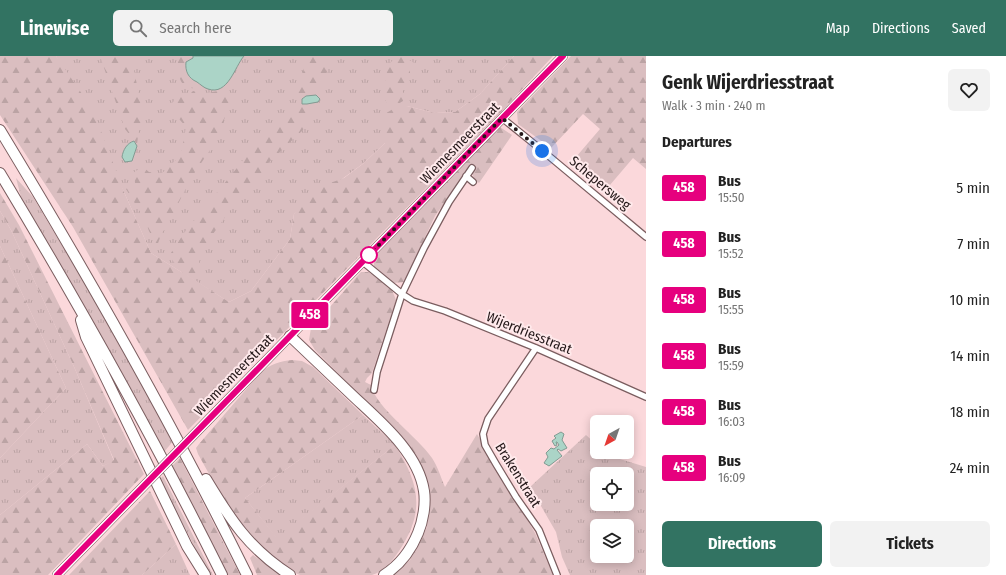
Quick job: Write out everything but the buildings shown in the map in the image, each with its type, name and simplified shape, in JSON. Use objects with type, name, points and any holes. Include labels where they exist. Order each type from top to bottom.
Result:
[{"type":"highway","points":[[0,130],[95,291],[188,458],[247,575]]},
{"type":"highway","points":[[0,173],[76,302],[158,450],[222,575]]},
{"type":"highway","points":[[76,302],[86,337],[188,546],[205,575]]},
{"type":"highway","points":[[290,336],[370,412],[401,444],[413,461],[420,476],[424,492],[422,523],[414,542],[406,555],[397,566],[384,575]]},
{"type":"highway","points":[[188,458],[204,478],[245,538],[268,560],[290,575]]},
{"type":"highway","points":[[188,546],[197,575]]},
{"type":"main road","name":"Wiemesmeerstraat","points":[[58,575],[132,497],[563,56]]},
{"type":"street","name":"Schepersweg","points":[[502,118],[538,146],[646,237]]},
{"type":"street","points":[[374,390],[376,372],[402,294],[424,248],[455,191],[472,168]]},
{"type":"street","points":[[466,176],[473,182]]},
{"type":"street","name":"Wijerdriesstraat","points":[[363,262],[402,294],[413,301],[536,348],[646,397]]},
{"type":"street","name":"Brakenstraat","points":[[536,348],[488,419],[483,434],[485,445],[496,464],[516,497],[539,530],[557,575]]},
{"type":"street","points":[[368,379],[375,380]]},
{"type":"green space","points":[[0,56],[56,56],[93,110],[124,192],[151,253],[183,273],[169,256],[184,233],[241,163],[252,146],[266,133],[288,120],[296,111],[300,102],[294,95],[303,72],[300,56],[330,56],[326,73],[315,98],[312,112],[303,130],[268,163],[262,178],[254,185],[240,193],[233,206],[200,254],[199,264],[205,267],[204,277],[187,275],[229,302],[251,291],[290,239],[294,214],[319,187],[344,178],[364,163],[385,143],[383,115],[393,109],[407,106],[434,113],[455,112],[480,94],[514,56],[553,56],[501,112],[188,430],[73,227],[0,115]]},
{"type":"green space","points":[[56,56],[514,56],[480,94],[455,112],[434,113],[407,106],[385,143],[364,163],[294,214],[290,239],[251,291],[229,302],[151,253],[124,192]]},
{"type":"green space","points":[[100,56],[129,56],[130,58],[134,70],[143,118],[143,128],[139,130],[137,144],[125,129]]},
{"type":"green space","points":[[177,56],[244,56],[228,83],[216,89],[212,89],[203,85],[198,88],[186,87],[179,75]]},
{"type":"green space","points":[[397,56],[404,57],[414,63],[410,68],[410,75],[403,86],[403,101],[398,104],[387,106],[385,91],[386,74],[390,63]]},
{"type":"green space","points":[[571,56],[646,56],[646,169],[633,158],[604,192],[570,164],[600,129],[583,114],[551,148],[518,124],[517,112]]},
{"type":"green space","points":[[193,91],[207,93],[218,91],[230,93],[230,102],[220,132],[191,178],[161,235],[157,246],[144,218],[126,189],[135,183],[134,172],[143,167],[149,172],[161,174],[178,158],[182,149],[186,127],[174,113],[172,103],[179,96],[191,93]]},
{"type":"green space","points":[[500,127],[512,135],[479,183],[473,176],[474,168],[471,166],[435,216],[404,282],[393,283],[374,266],[374,257]]},
{"type":"green space","points":[[16,178],[33,197],[81,277],[174,440],[164,452],[21,197]]},
{"type":"green space","points":[[0,193],[19,225],[144,474],[48,575],[0,575],[0,515],[87,444],[103,466],[114,460],[75,369],[11,230],[0,211]]},
{"type":"green space","points":[[0,211],[11,230],[75,369],[114,461],[103,466],[87,444],[0,515],[0,458],[66,388],[0,246]]},
{"type":"green space","points":[[0,246],[66,388],[0,458]]},
{"type":"green space","points":[[361,272],[368,272],[375,276],[392,290],[396,300],[372,373],[365,382],[371,385],[374,394],[389,413],[426,450],[438,469],[445,487],[477,434],[535,533],[553,575],[392,575],[410,560],[427,527],[430,489],[421,465],[396,432],[315,350],[309,340],[311,328]]},
{"type":"green space","points":[[292,360],[302,361],[313,367],[363,415],[245,498],[277,538],[395,445],[410,472],[416,497],[416,510],[408,537],[399,551],[387,565],[372,575],[300,575],[295,573],[262,549],[252,539],[223,498],[198,454],[196,448],[199,444],[261,372],[276,363]]},
{"type":"green space","points":[[363,415],[395,445],[277,539],[245,498]]},
{"type":"green space","points":[[586,435],[590,439],[590,459],[620,459],[646,467],[646,575],[570,575],[562,557],[556,532],[530,487]]},
{"type":"green space","points":[[180,458],[240,575],[227,575],[172,466]]},
{"type":"green space","points":[[163,476],[213,575],[209,575],[160,479]]},
{"type":"green space","points":[[150,491],[176,544],[142,575],[69,575]]},
{"type":"green space","points":[[176,544],[190,575],[142,575]]},
{"type":"green space","points":[[253,555],[281,575],[257,575],[250,558]]},
{"type":"shaded area","points":[[193,56],[244,56],[226,84],[215,90],[205,88],[189,76],[186,68],[186,62],[193,58]]},
{"type":"shaded area","points":[[316,95],[320,99],[318,102],[302,104],[302,99],[306,96]]},
{"type":"shaded area","points":[[134,141],[137,146],[132,161],[125,162],[122,157],[123,152],[127,145]]},
{"type":"shaded area","points":[[561,432],[564,434],[562,440],[567,448],[561,451],[558,449],[557,450],[562,456],[549,466],[544,463],[548,457],[546,453],[551,448],[554,449],[559,445],[556,442],[557,445],[555,446],[552,441],[556,438],[554,436]]},
{"type":"bus line","name":"458","points":[[57,575],[563,56]]},
{"type":"route","points":[[369,255],[502,118],[538,146],[542,151]]}]
